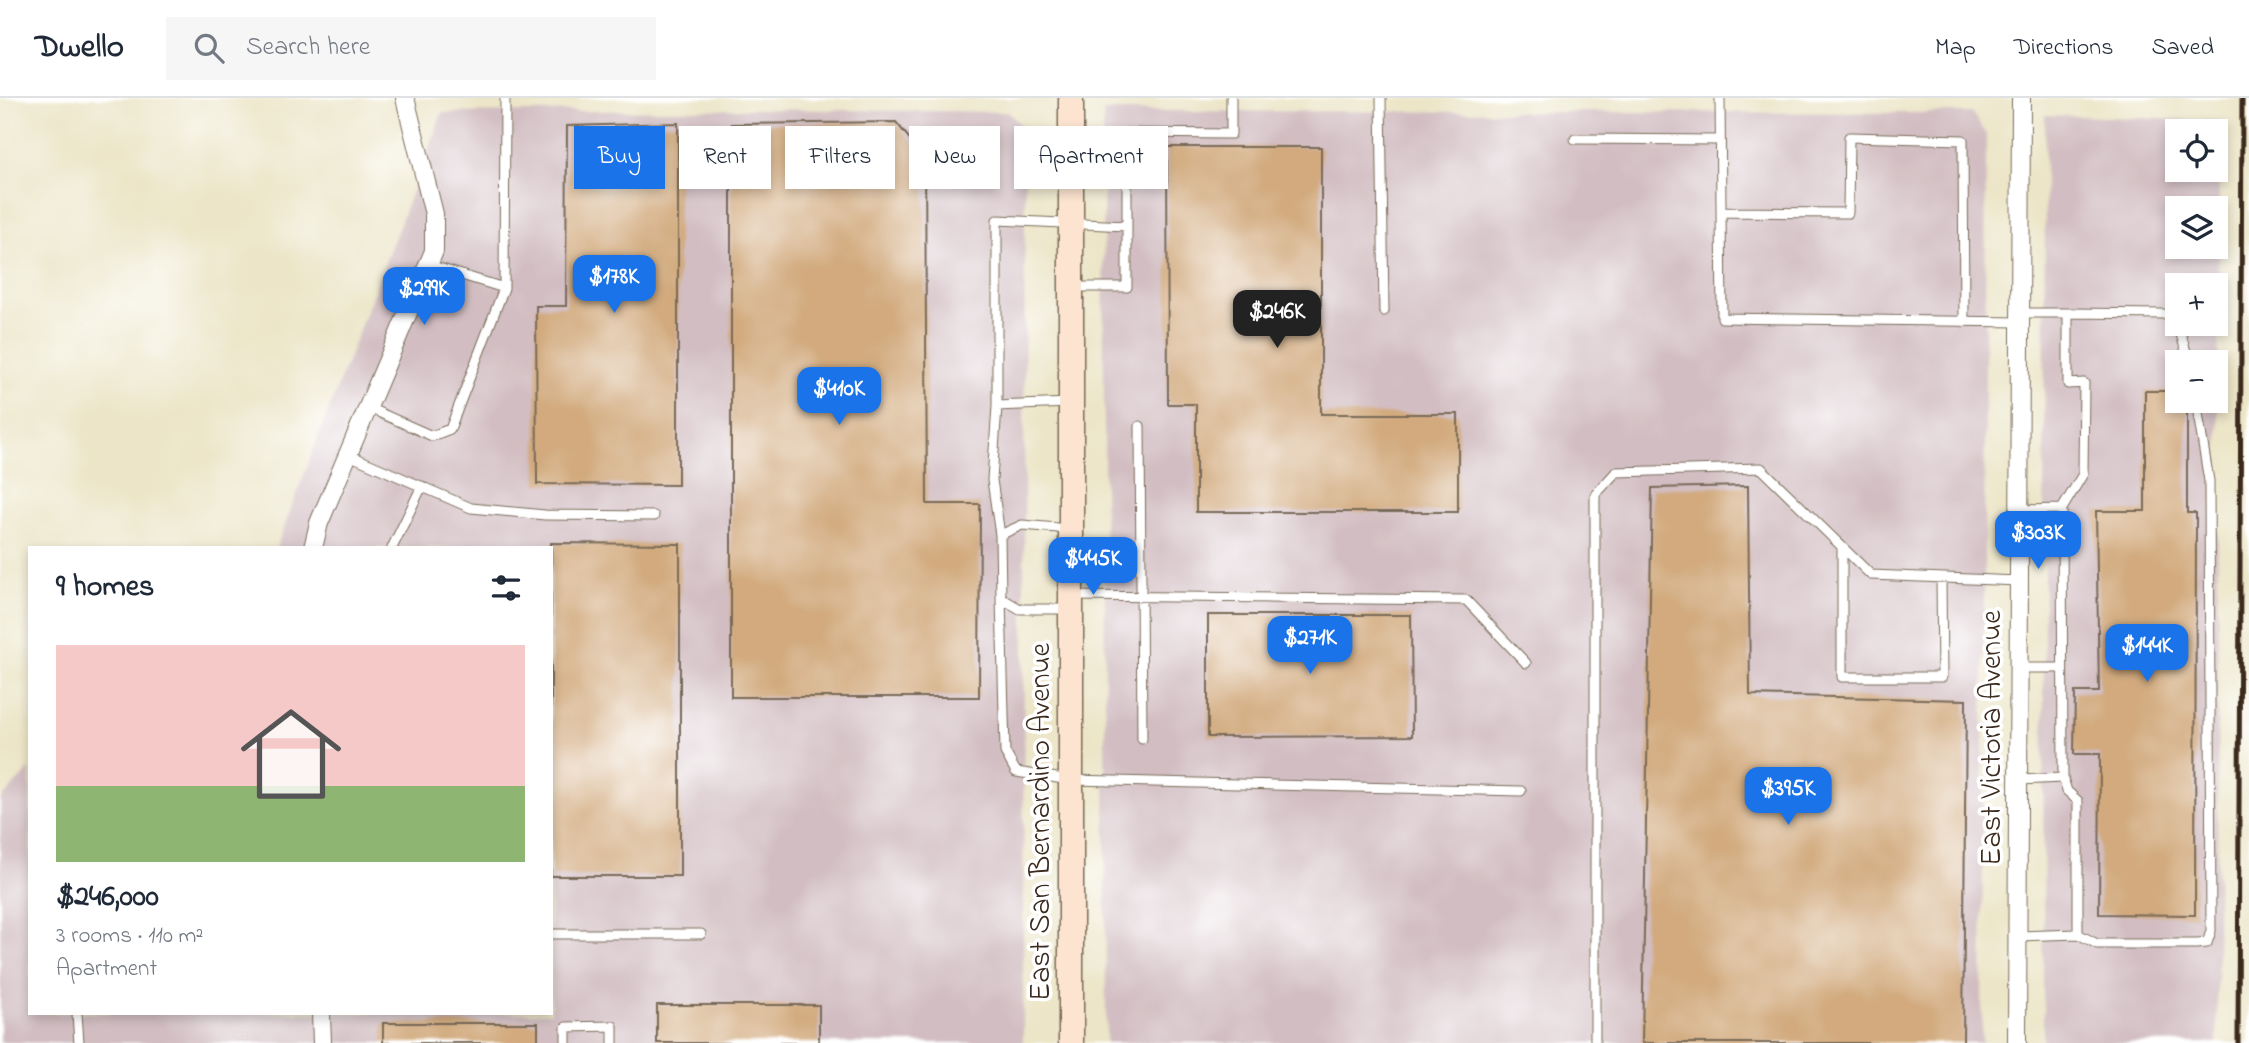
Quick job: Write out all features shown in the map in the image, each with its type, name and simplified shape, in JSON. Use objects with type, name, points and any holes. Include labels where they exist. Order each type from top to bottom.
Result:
[{"type":"main road","name":"East San Bernardino Avenue","points":[[1071,98],[1071,1043]]},
{"type":"street","points":[[313,546],[319,523],[434,251],[434,214],[405,98]]},
{"type":"street","name":"East Victoria Avenue","points":[[2017,1043],[2021,98]]},
{"type":"street","points":[[321,1015],[322,1043]]},
{"type":"lane","points":[[369,408],[432,436],[450,429],[503,288],[505,98]]},
{"type":"lane","points":[[1071,287],[1128,287],[1127,133],[1231,134],[1231,98]]},
{"type":"lane","points":[[1381,98],[1384,311]]},
{"type":"lane","points":[[1720,98],[1722,318],[1964,322],[2068,313],[2165,315]]},
{"type":"lane","points":[[1721,212],[1848,213],[1849,136],[1963,140],[1964,322]]},
{"type":"lane","points":[[1575,139],[1720,140]]},
{"type":"lane","points":[[1127,226],[997,220],[997,406],[992,480],[1000,535],[1004,752],[1016,772],[1071,780],[1521,791]]},
{"type":"lane","points":[[429,265],[503,288]]},
{"type":"lane","points":[[2068,313],[2068,384],[2084,383],[2083,474],[2062,509],[2063,778],[2067,791],[2078,801],[2078,934]]},
{"type":"lane","points":[[997,406],[1071,403]]},
{"type":"lane","points":[[2018,936],[2078,934],[2097,944],[2207,943],[2211,931],[2209,481],[2198,413]]},
{"type":"lane","points":[[1140,426],[1142,739]]},
{"type":"lane","points":[[349,455],[471,508],[545,515],[654,516]]},
{"type":"lane","points":[[1595,1043],[1595,495],[1616,472],[1760,468],[1871,575],[2019,581]]},
{"type":"lane","points":[[393,546],[422,486]]},
{"type":"lane","points":[[2019,510],[2062,509]]},
{"type":"lane","points":[[1000,535],[1022,525],[1071,529]]},
{"type":"lane","points":[[1842,548],[1842,677],[1942,677],[1941,578]]},
{"type":"lane","points":[[1001,598],[1020,609],[1142,597],[1466,600],[1526,663]]},
{"type":"lane","points":[[2019,668],[2062,668]]},
{"type":"lane","points":[[2018,780],[2063,778]]},
{"type":"lane","points":[[553,934],[701,934]]},
{"type":"lane","points":[[77,1015],[79,1043]]},
{"type":"lane","points":[[566,1043],[566,1027],[613,1026],[613,1043]]},
{"type":"shaded area","points":[[753,109],[1008,112],[1021,126],[1014,126],[1014,189],[1025,189],[1023,1043],[0,1043],[0,800],[28,771],[28,1015],[553,1015],[553,546],[277,546],[442,113]]},
{"type":"shaded area","points":[[1103,111],[1972,113],[1986,134],[1982,1043],[1106,1043],[1103,189],[1168,189],[1168,126],[1103,126]]},
{"type":"shaded area","points":[[2045,115],[2165,119],[2165,182],[2219,182],[2219,196],[2165,196],[2165,259],[2219,259],[2219,273],[2165,273],[2165,336],[2219,336],[2219,350],[2165,350],[2165,413],[2218,413],[2217,1043],[2043,1043]]},
{"type":"building","points":[[896,122],[909,138],[909,189],[925,189],[927,504],[980,504],[979,697],[731,697],[731,189],[771,189],[771,126],[731,124]]},
{"type":"building","points":[[678,123],[678,485],[537,484],[536,306],[566,306],[567,126]]},
{"type":"building","points":[[1168,147],[1321,147],[1321,414],[1458,414],[1458,512],[1196,512],[1196,404],[1168,404]]},
{"type":"building","points":[[2145,391],[2165,391],[2165,413],[2187,413],[2187,513],[2196,513],[2195,915],[2099,914],[2100,754],[2074,754],[2075,692],[2099,692],[2096,511],[2145,511]]},
{"type":"building","points":[[1748,486],[1750,695],[1966,700],[1963,1043],[1642,1043],[1652,488]]},
{"type":"building","points":[[551,543],[680,544],[680,876],[553,876]]},
{"type":"building","points":[[1208,615],[1411,615],[1412,736],[1208,737]]},
{"type":"building","points":[[657,1005],[819,1005],[819,1043],[657,1043]]},
{"type":"building","points":[[383,1023],[538,1023],[538,1043],[383,1043]]},
{"type":"railway","points":[[2238,1043],[2242,98]]}]
